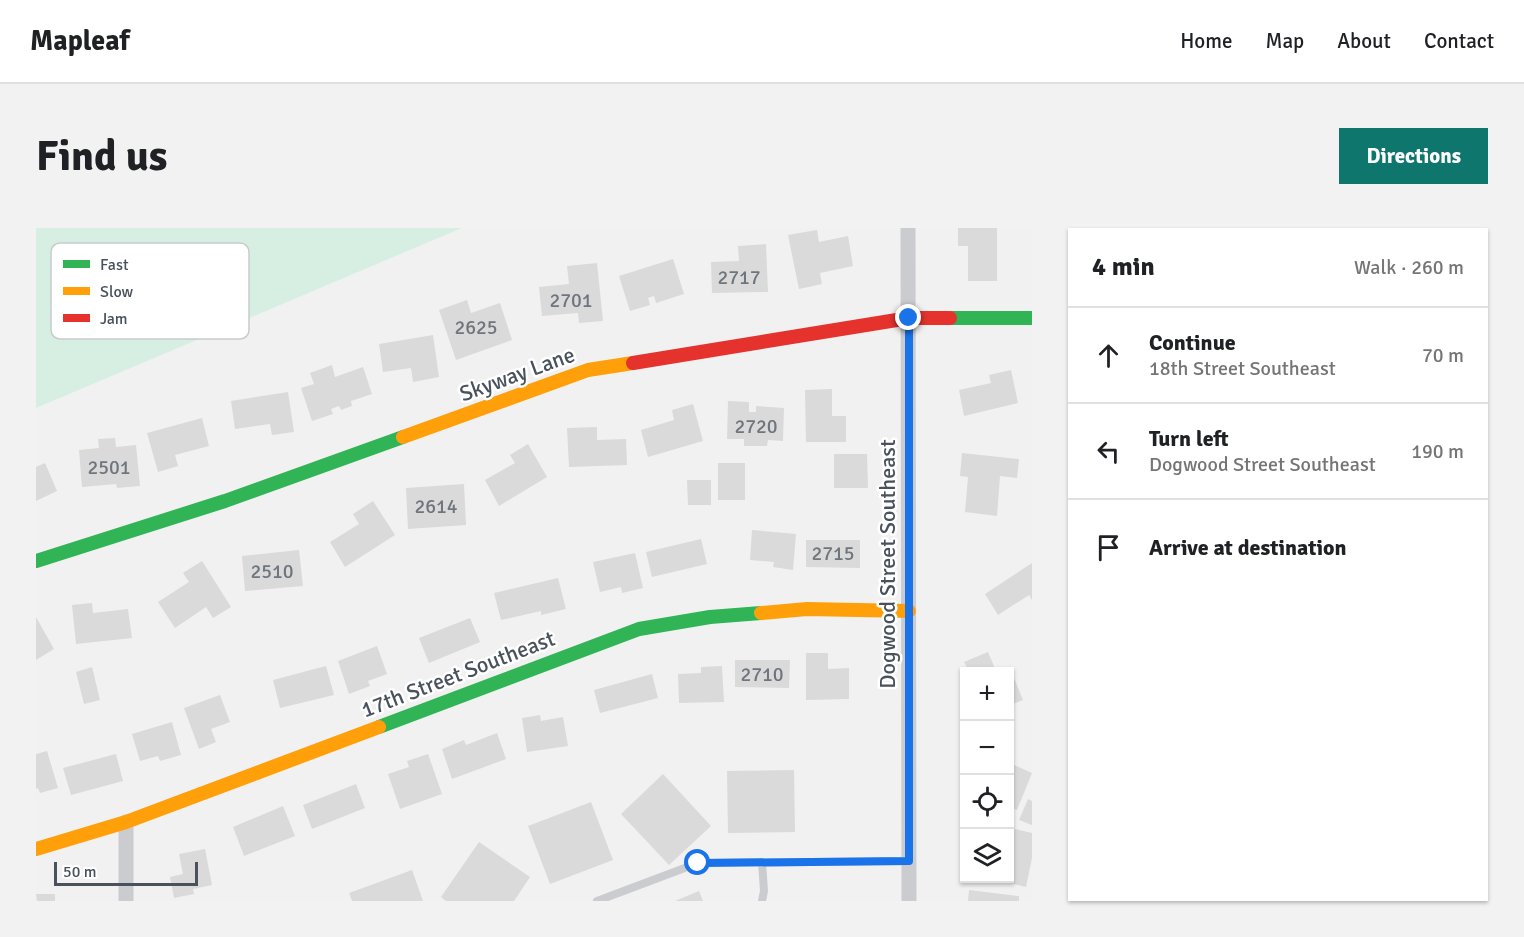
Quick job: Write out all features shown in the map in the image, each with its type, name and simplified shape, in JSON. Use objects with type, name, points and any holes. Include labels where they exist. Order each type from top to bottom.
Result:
[{"type":"street","name":"Dogwood Street Southeast","points":[[908,228],[909,901]]},
{"type":"street","name":"Skyway Lane","points":[[36,561],[225,501],[588,370],[909,318],[1032,318]]},
{"type":"street","name":"17th Street Southeast","points":[[36,849],[126,822],[639,629],[710,617],[807,609],[909,611]]},
{"type":"street","points":[[126,822],[126,901]]},
{"type":"lane","points":[[597,901],[698,863],[909,861]]},
{"type":"lane","points":[[762,862],[764,891],[762,901]]},
{"type":"green space","points":[[36,228],[462,228],[249,318],[249,243],[51,243],[51,339],[199,339],[36,408]]},
{"type":"building","points":[[958,228],[997,228],[997,281],[968,281],[968,246],[958,246]]},
{"type":"building","points":[[817,230],[819,242],[848,236],[853,266],[820,273],[822,284],[799,289],[788,235]]},
{"type":"building","points":[[766,244],[768,292],[712,293],[711,262],[739,261],[738,246]]},
{"type":"building","points":[[673,259],[684,294],[656,303],[654,296],[648,298],[650,305],[630,311],[619,276]]},
{"type":"building","points":[[597,263],[603,321],[579,323],[578,313],[542,316],[539,287],[569,284],[567,266]]},
{"type":"building","points":[[467,300],[471,313],[500,303],[512,340],[456,360],[439,310]]},
{"type":"building","points":[[433,335],[439,377],[413,382],[411,368],[383,372],[379,344]]},
{"type":"building","points":[[332,365],[335,377],[363,367],[372,394],[351,401],[352,406],[341,410],[339,406],[331,409],[333,414],[312,421],[301,388],[314,384],[310,373]]},
{"type":"building","points":[[1011,370],[1018,403],[964,416],[959,390],[991,383],[989,375]]},
{"type":"building","points":[[832,389],[832,416],[846,416],[846,442],[806,442],[805,390]]},
{"type":"building","points":[[288,392],[294,432],[272,435],[270,424],[235,429],[231,401]]},
{"type":"building","points":[[728,401],[749,402],[749,412],[756,412],[756,406],[784,408],[783,441],[768,440],[767,446],[744,446],[744,439],[727,439]]},
{"type":"building","points":[[693,404],[703,441],[648,457],[641,430],[674,420],[672,410]]},
{"type":"building","points":[[202,418],[209,446],[175,455],[178,466],[158,472],[147,433]]},
{"type":"building","points":[[597,427],[597,440],[626,439],[627,465],[569,467],[567,428]]},
{"type":"building","points":[[115,438],[116,447],[136,445],[140,486],[117,488],[116,484],[82,487],[79,450],[99,448],[98,439]]},
{"type":"building","points":[[528,444],[547,477],[499,506],[485,480],[515,463],[510,455]]},
{"type":"building","points":[[962,453],[1019,459],[1017,478],[1000,476],[997,516],[965,512],[968,477],[960,476]]},
{"type":"building","points":[[834,454],[867,454],[868,488],[834,488]]},
{"type":"building","points":[[45,463],[57,491],[36,501],[36,467]]},
{"type":"building","points":[[718,463],[745,463],[745,500],[718,500]]},
{"type":"building","points":[[687,480],[711,480],[711,505],[688,505]]},
{"type":"building","points":[[464,484],[466,525],[408,529],[406,488]]},
{"type":"building","points":[[373,501],[395,535],[345,567],[330,542],[359,524],[353,514]]},
{"type":"building","points":[[752,530],[796,534],[793,570],[773,567],[774,562],[750,560]]},
{"type":"building","points":[[701,539],[707,564],[652,577],[646,552]]},
{"type":"building","points":[[806,540],[860,540],[860,568],[806,567]]},
{"type":"building","points":[[299,550],[303,586],[245,591],[242,556]]},
{"type":"building","points":[[635,553],[643,588],[622,593],[621,587],[600,592],[593,562]]},
{"type":"building","points":[[202,561],[231,607],[213,618],[206,607],[175,628],[158,602],[189,582],[183,573]]},
{"type":"building","points":[[1032,563],[1032,600],[1029,595],[998,615],[985,594]]},
{"type":"building","points":[[558,578],[566,609],[541,615],[541,611],[501,620],[494,593]]},
{"type":"building","points":[[92,603],[93,613],[128,609],[132,638],[76,644],[72,605]]},
{"type":"building","points":[[36,617],[54,649],[36,660]]},
{"type":"building","points":[[470,618],[480,642],[429,663],[419,638]]},
{"type":"building","points":[[377,646],[387,674],[368,681],[370,686],[349,694],[338,661]]},
{"type":"building","points":[[988,652],[994,667],[967,667],[964,662]]},
{"type":"building","points":[[806,653],[828,653],[828,669],[849,668],[849,699],[806,700]]},
{"type":"building","points":[[735,660],[790,660],[789,688],[735,687]]},
{"type":"building","points":[[326,666],[334,695],[280,708],[273,680]]},
{"type":"building","points":[[722,666],[724,702],[679,703],[678,674],[701,673],[701,667]]},
{"type":"building","points":[[92,667],[100,700],[84,704],[76,672]]},
{"type":"building","points":[[652,674],[658,698],[600,713],[594,690]]},
{"type":"building","points":[[1014,678],[1023,700],[1014,703]]},
{"type":"building","points":[[220,695],[230,722],[211,729],[216,742],[199,749],[184,708]]},
{"type":"building","points":[[540,715],[541,721],[563,717],[568,746],[527,752],[522,718]]},
{"type":"building","points":[[172,722],[181,755],[160,761],[158,756],[140,761],[132,734]]},
{"type":"building","points":[[497,733],[506,759],[452,779],[442,749],[464,740],[466,745]]},
{"type":"building","points":[[47,751],[58,788],[40,793],[38,788],[36,789],[36,754]]},
{"type":"building","points":[[116,754],[123,781],[71,795],[63,768]]},
{"type":"building","points":[[428,754],[442,794],[400,809],[388,774],[409,767],[407,761]]},
{"type":"building","points":[[1014,765],[1032,773],[1017,810],[1014,809]]},
{"type":"building","points":[[794,770],[795,832],[728,833],[727,771]]},
{"type":"building","points":[[663,774],[711,826],[669,865],[621,814]]},
{"type":"building","points":[[356,784],[365,808],[312,829],[303,805]]},
{"type":"building","points":[[1028,799],[1032,801],[1032,825],[1019,820]]},
{"type":"building","points":[[591,802],[613,860],[550,884],[528,826]]},
{"type":"building","points":[[283,806],[295,836],[244,856],[233,827]]},
{"type":"building","points":[[1014,829],[1032,833],[1032,858],[1026,887],[1010,883],[1014,883]]},
{"type":"building","points":[[479,842],[530,877],[514,901],[446,901],[441,897]]},
{"type":"building","points":[[205,849],[212,885],[193,889],[194,894],[174,898],[170,877],[183,874],[179,854]]},
{"type":"building","points":[[412,870],[423,901],[352,901],[349,893]]},
{"type":"building","points":[[969,890],[1019,896],[1019,901],[968,901]]},
{"type":"building","points":[[699,891],[703,901],[675,901]]},
{"type":"building","points":[[36,894],[55,894],[55,901],[37,901]]},
{"type":"traffic: fast","points":[[950,318],[1032,318]]},
{"type":"traffic: fast","points":[[36,561],[225,501],[403,437]]},
{"type":"traffic: fast","points":[[379,727],[639,629],[710,617],[761,613]]},
{"type":"traffic: slow","points":[[403,437],[588,370],[633,363]]},
{"type":"traffic: slow","points":[[761,613],[807,609],[909,611]]},
{"type":"traffic: slow","points":[[36,849],[126,822],[379,727]]},
{"type":"traffic: jam","points":[[633,363],[909,318],[950,318]]},
{"type":"route","points":[[698,863],[909,861],[909,318]]}]
